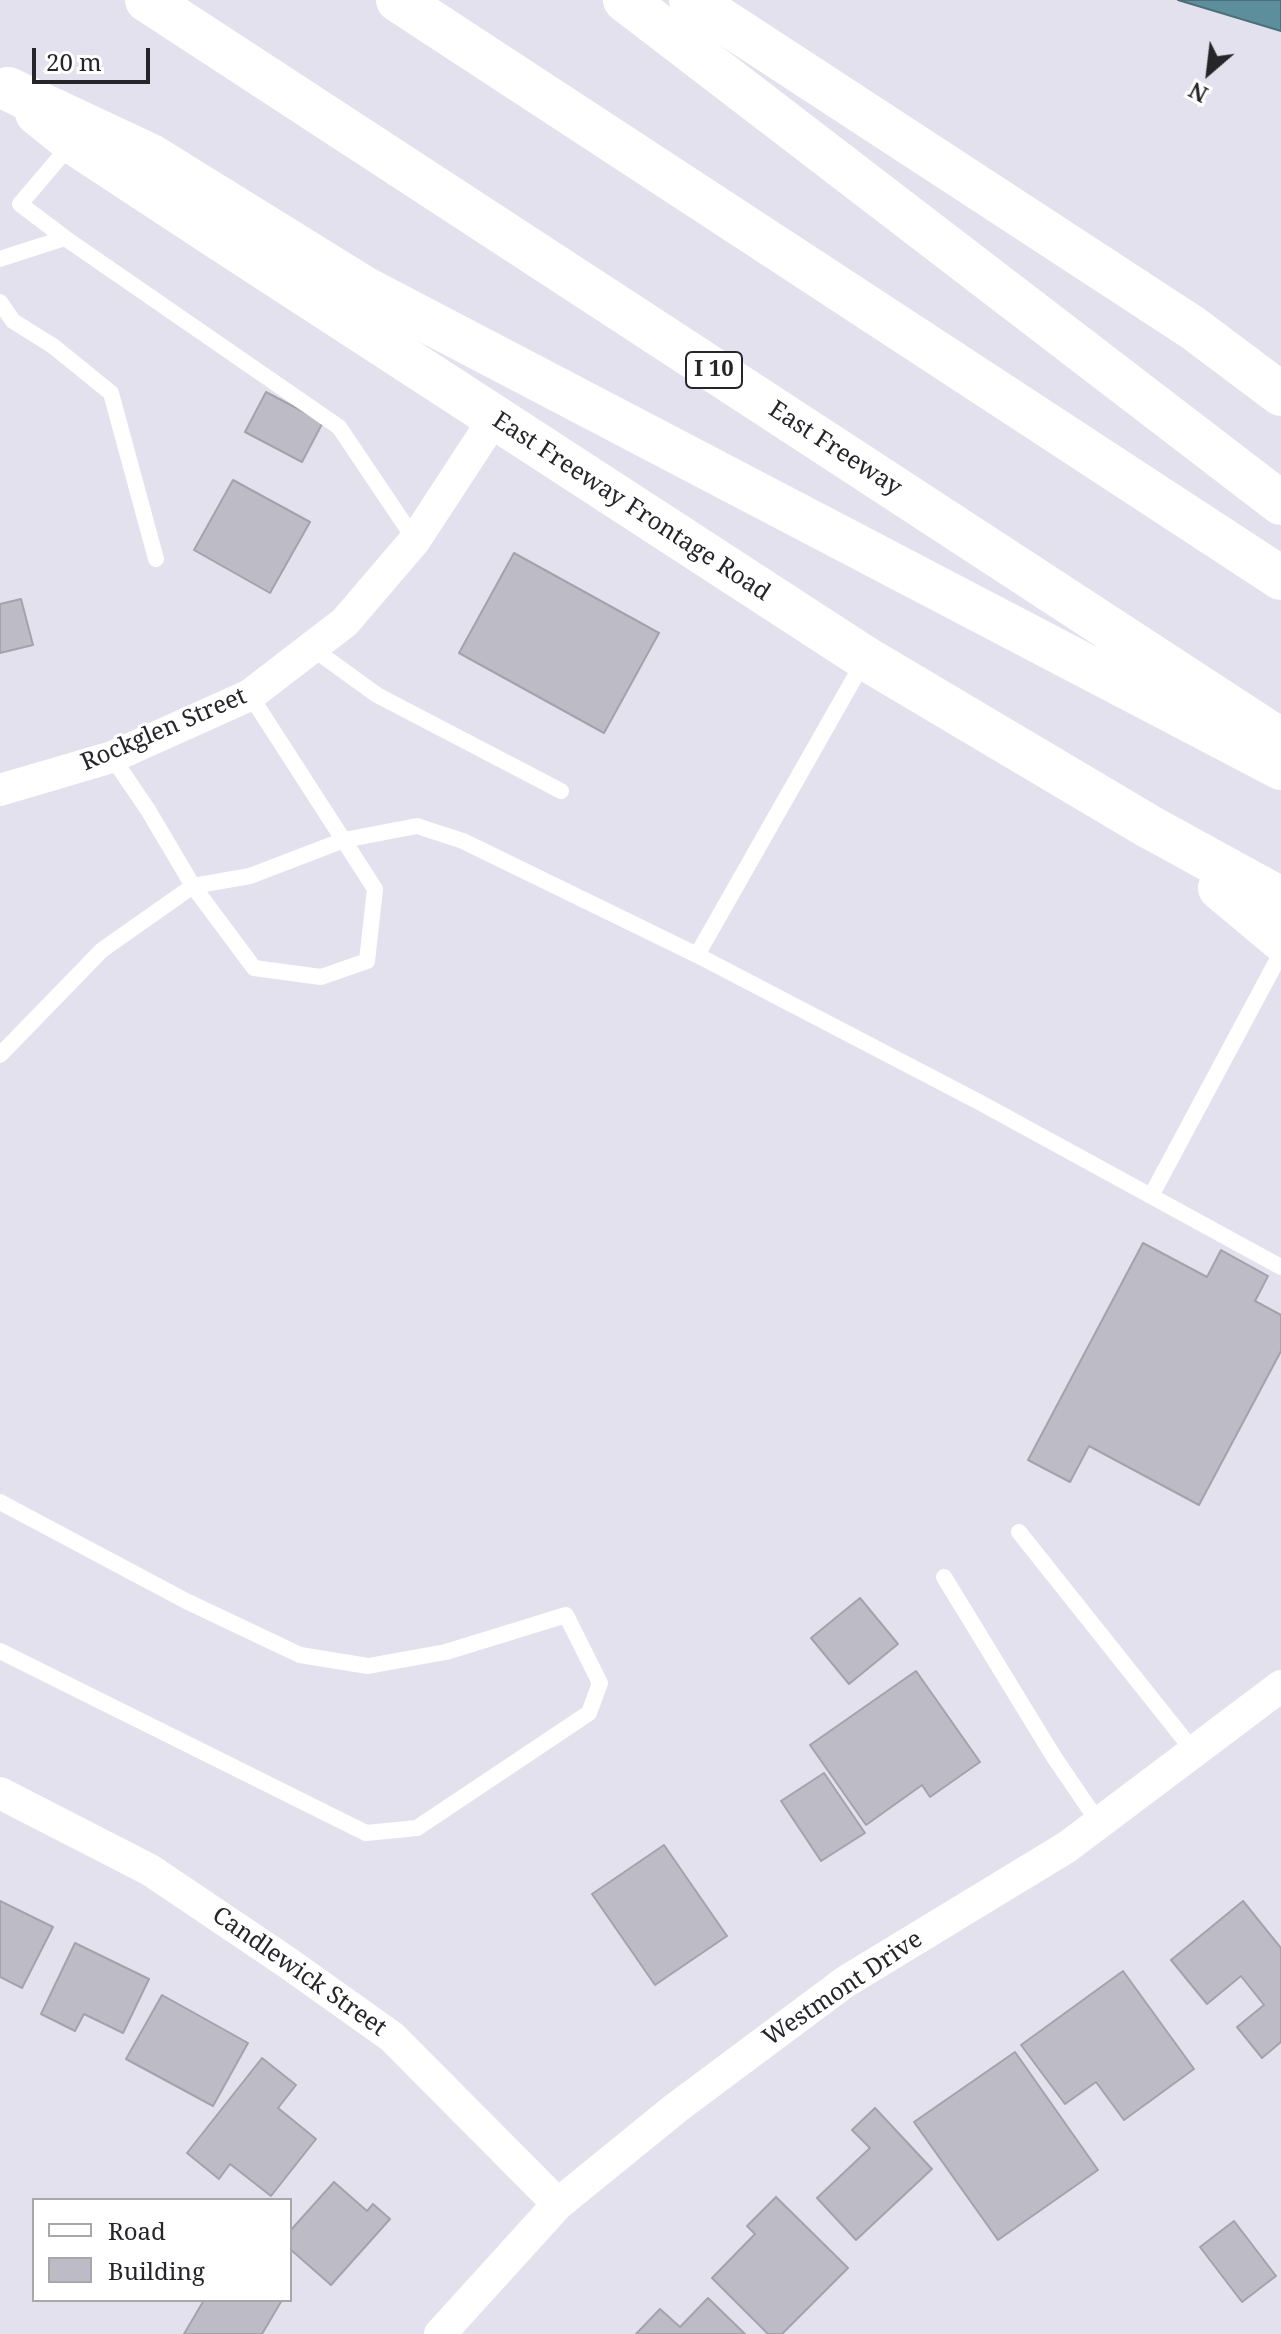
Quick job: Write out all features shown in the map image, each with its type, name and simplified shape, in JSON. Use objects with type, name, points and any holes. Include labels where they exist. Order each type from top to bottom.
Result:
[{"type":"main road","name":"East Freeway","points":[[147,0],[1281,740]]},
{"type":"main road","points":[[398,0],[1281,578]]},
{"type":"main road","points":[[625,0],[1281,503]]},
{"type":"main road","points":[[691,0],[1193,328],[1281,394]]},
{"type":"main road","points":[[4,87],[151,156],[364,288],[1281,768]]},
{"type":"main road","name":"East Freeway Frontage Road","points":[[4,87],[73,142],[865,658],[1148,826],[1281,899]]},
{"type":"main road","points":[[1148,826],[1281,939]]},
{"type":"street","name":"Rockglen Street","points":[[0,790],[112,757],[250,695],[345,622],[415,540],[494,419]]},
{"type":"street","name":"Westmont Drive","points":[[440,2334],[558,2204],[676,2108],[845,1982],[1067,1847],[1281,1686]]},
{"type":"street","name":"Candlewick Street","points":[[0,1793],[150,1870],[392,2037],[558,2204]]},
{"type":"lane","points":[[73,142],[20,204],[339,427],[415,540]]},
{"type":"lane","points":[[0,259],[65,238]]},
{"type":"lane","points":[[0,302],[13,321],[53,346],[111,393],[156,559]]},
{"type":"lane","points":[[312,648],[377,695],[561,791]]},
{"type":"lane","points":[[697,955],[865,658]]},
{"type":"lane","points":[[112,757],[193,886],[254,968],[321,977],[367,961],[375,889],[250,695]]},
{"type":"lane","points":[[0,1055],[102,950],[193,886],[250,876],[344,840],[417,826],[463,841],[697,955],[979,1102],[1281,1267]]},
{"type":"lane","points":[[1151,1196],[1281,953]]},
{"type":"lane","points":[[0,1502],[186,1601],[300,1655],[368,1666],[446,1652],[566,1615],[600,1683],[589,1713],[417,1828],[366,1833],[0,1651]]},
{"type":"lane","points":[[1019,1532],[1195,1753]]},
{"type":"lane","points":[[944,1577],[1054,1757],[1099,1823]]},
{"type":"water","points":[[1178,0],[1281,0],[1281,31]]},
{"type":"building","points":[[266,392],[323,422],[302,462],[245,432]]},
{"type":"building","points":[[233,480],[310,522],[270,593],[194,550]]},
{"type":"building","points":[[514,553],[659,633],[604,733],[459,653]]},
{"type":"building","points":[[21,599],[33,645],[0,653],[0,604]]},
{"type":"building","points":[[1143,1243],[1207,1277],[1221,1250],[1268,1276],[1255,1301],[1281,1315],[1281,1351],[1199,1505],[1089,1446],[1070,1482],[1028,1460]]},
{"type":"building","points":[[860,1598],[898,1644],[849,1684],[811,1638]]},
{"type":"building","points":[[916,1671],[980,1762],[930,1797],[922,1785],[866,1825],[810,1745]]},
{"type":"building","points":[[824,1773],[865,1833],[821,1861],[781,1801]]},
{"type":"building","points":[[664,1845],[727,1936],[655,1985],[592,1894]]},
{"type":"building","points":[[0,1901],[53,1927],[22,1988],[0,1977]]},
{"type":"building","points":[[1243,1901],[1281,1948],[1281,2042],[1262,2058],[1237,2027],[1264,2005],[1241,1976],[1207,2004],[1171,1960]]},
{"type":"building","points":[[75,1943],[149,1979],[123,2033],[84,2014],[75,2031],[41,2014]]},
{"type":"building","points":[[1123,1971],[1194,2069],[1124,2120],[1096,2082],[1065,2104],[1021,2045]]},
{"type":"building","points":[[162,1995],[248,2043],[213,2106],[126,2059]]},
{"type":"building","points":[[1015,2052],[1098,2170],[998,2240],[914,2122]]},
{"type":"building","points":[[262,2058],[296,2085],[278,2108],[316,2139],[271,2196],[230,2164],[219,2179],[187,2153]]},
{"type":"building","points":[[875,2108],[932,2169],[856,2240],[817,2198],[870,2148],[852,2130]]},
{"type":"building","points":[[334,2182],[367,2211],[373,2204],[390,2219],[331,2285],[292,2251],[292,2229]]},
{"type":"building","points":[[776,2197],[848,2268],[782,2334],[768,2334],[712,2278],[755,2234],[747,2226]]},
{"type":"building","points":[[1234,2221],[1276,2276],[1242,2302],[1200,2247]]},
{"type":"building","points":[[708,2298],[745,2334],[636,2334],[660,2309],[680,2327]]},
{"type":"building","points":[[203,2302],[281,2302],[262,2334],[184,2334]]}]
